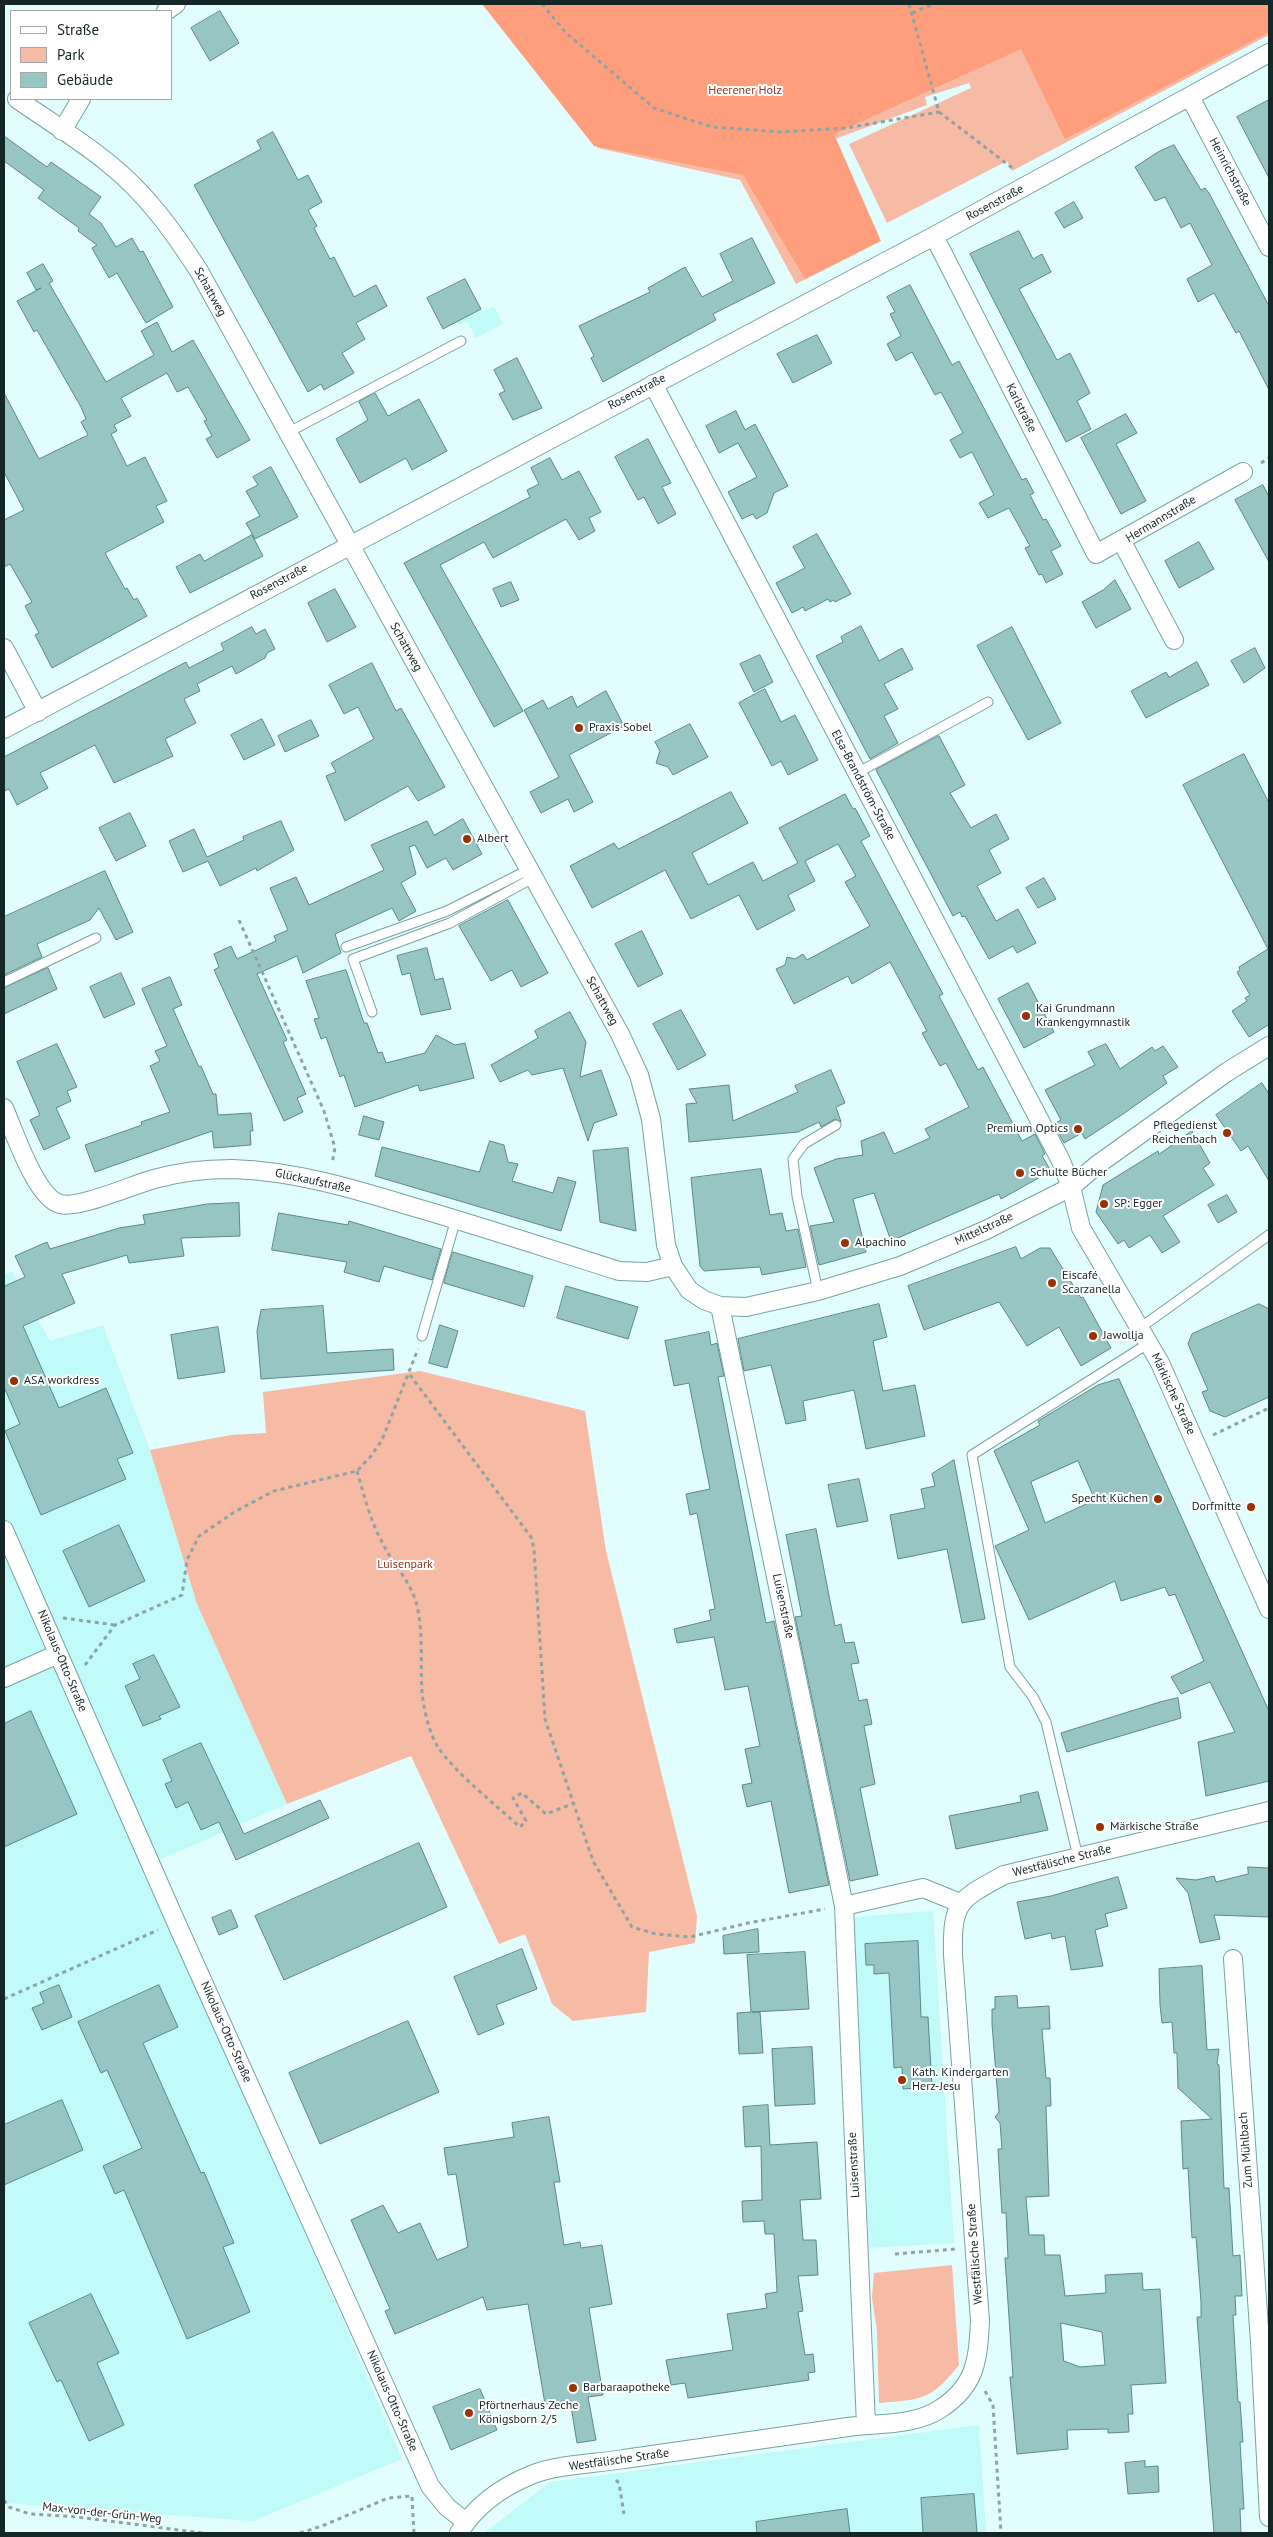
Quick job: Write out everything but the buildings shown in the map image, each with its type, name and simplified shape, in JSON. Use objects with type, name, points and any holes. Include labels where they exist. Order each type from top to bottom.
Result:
[{"type":"street","name":"Rosenstraße","points":[[4,729],[934,236],[1269,53]]},
{"type":"street","name":"Heinrichstraße","points":[[1190,97],[1269,247]]},
{"type":"street","name":"Schattweg","points":[[18,100],[109,163],[151,204],[173,231],[199,271],[530,874],[620,1034],[639,1075],[651,1119],[666,1245],[673,1266]]},
{"type":"street","points":[[62,131],[81,100]]},
{"type":"street","name":"Karlstraße","points":[[934,236],[1096,554],[1121,540]]},
{"type":"street","name":"Elsa-Brandström-Straße","points":[[653,384],[1061,1161],[1071,1187]]},
{"type":"street","name":"Hermannstraße","points":[[1174,640],[1121,540],[1243,472]]},
{"type":"street","points":[[4,648],[38,712]]},
{"type":"street","name":"Mittelstraße","points":[[673,1266],[689,1290],[704,1300],[720,1306],[746,1307],[818,1291],[900,1266],[986,1230],[1071,1187],[1097,1165],[1227,1072],[1269,1046]]},
{"type":"street","name":"Glückaufstraße","points":[[4,1108],[40,1188],[53,1202],[61,1205],[82,1203],[153,1179],[182,1172],[230,1169],[264,1170],[329,1182],[456,1219],[619,1271],[647,1272],[673,1266]]},
{"type":"street","name":"Märkische Straße","points":[[1071,1187],[1081,1228],[1149,1343],[1269,1609]]},
{"type":"street","name":"Luisenstraße","points":[[720,1306],[844,1906],[866,2425]]},
{"type":"street","name":"Nikolaus-Otto-Straße","points":[[4,1530],[176,1922],[430,2486],[462,2528]]},
{"type":"street","points":[[4,1678],[58,1654]]},
{"type":"street","name":"Westfälische Straße","points":[[462,2528],[483,2504],[506,2487],[533,2474],[866,2425],[902,2422],[922,2417],[940,2409],[955,2396],[974,2372],[980,2321],[953,1955],[952,1924],[960,1902],[978,1889],[1004,1875],[1269,1811]]},
{"type":"street","points":[[844,1906],[923,1888],[960,1902]]},
{"type":"street","name":"Zum Mühlbach","points":[[1233,1958],[1264,2342],[1269,2516]]},
{"type":"lane","points":[[288,433],[461,341]]},
{"type":"lane","points":[[857,773],[988,702]]},
{"type":"lane","points":[[346,947],[447,911],[530,874]]},
{"type":"lane","points":[[372,1012],[353,959],[450,923],[530,874]]},
{"type":"lane","points":[[4,982],[96,938]]},
{"type":"lane","points":[[818,1291],[796,1187],[793,1160],[804,1144],[836,1125]]},
{"type":"lane","points":[[422,1336],[456,1219]]},
{"type":"lane","points":[[1140,1328],[1269,1235]]},
{"type":"lane","points":[[1078,1857],[1046,1722],[1033,1697],[1010,1667],[972,1455],[1149,1343]]},
{"type":"path","points":[[542,4],[566,33],[654,108],[712,127],[781,132],[846,128],[939,112]]},
{"type":"path","points":[[909,4],[939,112],[1031,183]]},
{"type":"path","points":[[912,13],[934,4]]},
{"type":"path","points":[[239,920],[324,1112],[336,1148],[329,1182]]},
{"type":"path","points":[[71,1684],[115,1625],[182,1595],[187,1560],[199,1536],[236,1511],[274,1491],[357,1471],[382,1440],[410,1375],[422,1336]]},
{"type":"path","points":[[410,1375],[530,1537],[534,1550],[545,1719],[572,1804],[593,1861],[632,1927],[656,1934],[690,1937],[748,1923],[844,1906]]},
{"type":"path","name":"Märkische Straße","points":[[1195,1443],[1269,1408]]},
{"type":"path","points":[[357,1471],[373,1525],[383,1545],[404,1577],[415,1600],[422,1630],[422,1696],[428,1720],[438,1746],[448,1760],[520,1827],[526,1821],[513,1798],[522,1793],[546,1814],[572,1804]]},
{"type":"path","points":[[42,1615],[115,1625]]},
{"type":"path","points":[[4,1999],[176,1922]]},
{"type":"path","points":[[895,2254],[974,2247]]},
{"type":"path","points":[[974,2372],[993,2405],[1001,2533]]},
{"type":"path","points":[[609,2462],[611,2476],[619,2483],[624,2514]]},
{"type":"path","points":[[300,2533],[322,2526],[388,2498],[412,2496],[414,2533]]},
{"type":"path","name":"Max-von-der-Grün-Weg","points":[[4,2500],[9,2507],[30,2514],[78,2517],[202,2533]]},
{"type":"shaded area","points":[[494,306],[503,324],[476,338],[467,321],[459,325],[457,322],[481,309],[483,312]]},
{"type":"shaded area","points":[[12,1271],[50,1341],[103,1325],[150,1450],[197,1604],[287,1804],[141,1868],[283,2180],[402,2459],[253,2521],[4,2503],[4,1275]]},
{"type":"shaded area","name":"Kath. Kindergarten Herz-Jesu","points":[[933,1911],[954,2243],[869,2248],[853,1917]]},
{"type":"shaded area","points":[[979,2425],[986,2533],[484,2533],[550,2482]]},
{"type":"green space","name":"Heerener Holz","points":[[482,4],[1269,4],[1269,32],[1065,139],[1021,49],[834,134],[881,241],[805,279],[743,175],[594,146]]},
{"type":"green space","name":"Heerener Holz","points":[[486,4],[1269,4],[1269,35],[1012,171],[1007,161],[887,223],[849,144],[971,88],[969,83],[925,97],[927,105],[816,146],[865,249],[796,284],[740,180],[598,148]]},
{"type":"green space","name":"Luisenpark","points":[[420,1371],[585,1411],[606,1551],[697,1916],[695,1943],[649,1952],[646,2012],[573,2021],[552,2004],[525,1934],[499,1944],[411,1756],[287,1804],[197,1604],[150,1450],[231,1435],[266,1433],[263,1392]]},
{"type":"green space","points":[[952,2265],[959,2365],[940,2386],[925,2396],[916,2399],[879,2403],[877,2331],[872,2298],[874,2273]]},
{"type":"place","name":"Praxis Sobel","points":[[579,728]]},
{"type":"place","name":"Albert","points":[[467,839]]},
{"type":"place","name":"Kai Grundmann Krankengymnastik","points":[[1026,1016]]},
{"type":"place","name":"Premium Optics","points":[[1078,1129]]},
{"type":"place","name":"Pflegedienst Reichenbach","points":[[1227,1133]]},
{"type":"place","name":"Schulte Bücher","points":[[1020,1173]]},
{"type":"place","name":"SP: Egger","points":[[1104,1204]]},
{"type":"place","name":"Alpachino","points":[[845,1243]]},
{"type":"place","name":"Eiscafé Scarzanella","points":[[1052,1283]]},
{"type":"place","name":"Jawollja","points":[[1093,1336]]},
{"type":"place","name":"ASA workdress","points":[[14,1381]]},
{"type":"place","name":"Specht Küchen","points":[[1158,1499]]},
{"type":"place","name":"Dorfmitte","points":[[1251,1507]]},
{"type":"place","name":"Märkische Straße","points":[[1100,1827]]},
{"type":"place","name":"Kath. Kindergarten Herz-Jesu","points":[[902,2080]]},
{"type":"place","name":"Barbaraapotheke","points":[[573,2388]]},
{"type":"place","name":"Pförtnerhaus Zeche Königsborn 2/5","points":[[469,2413]]}]
